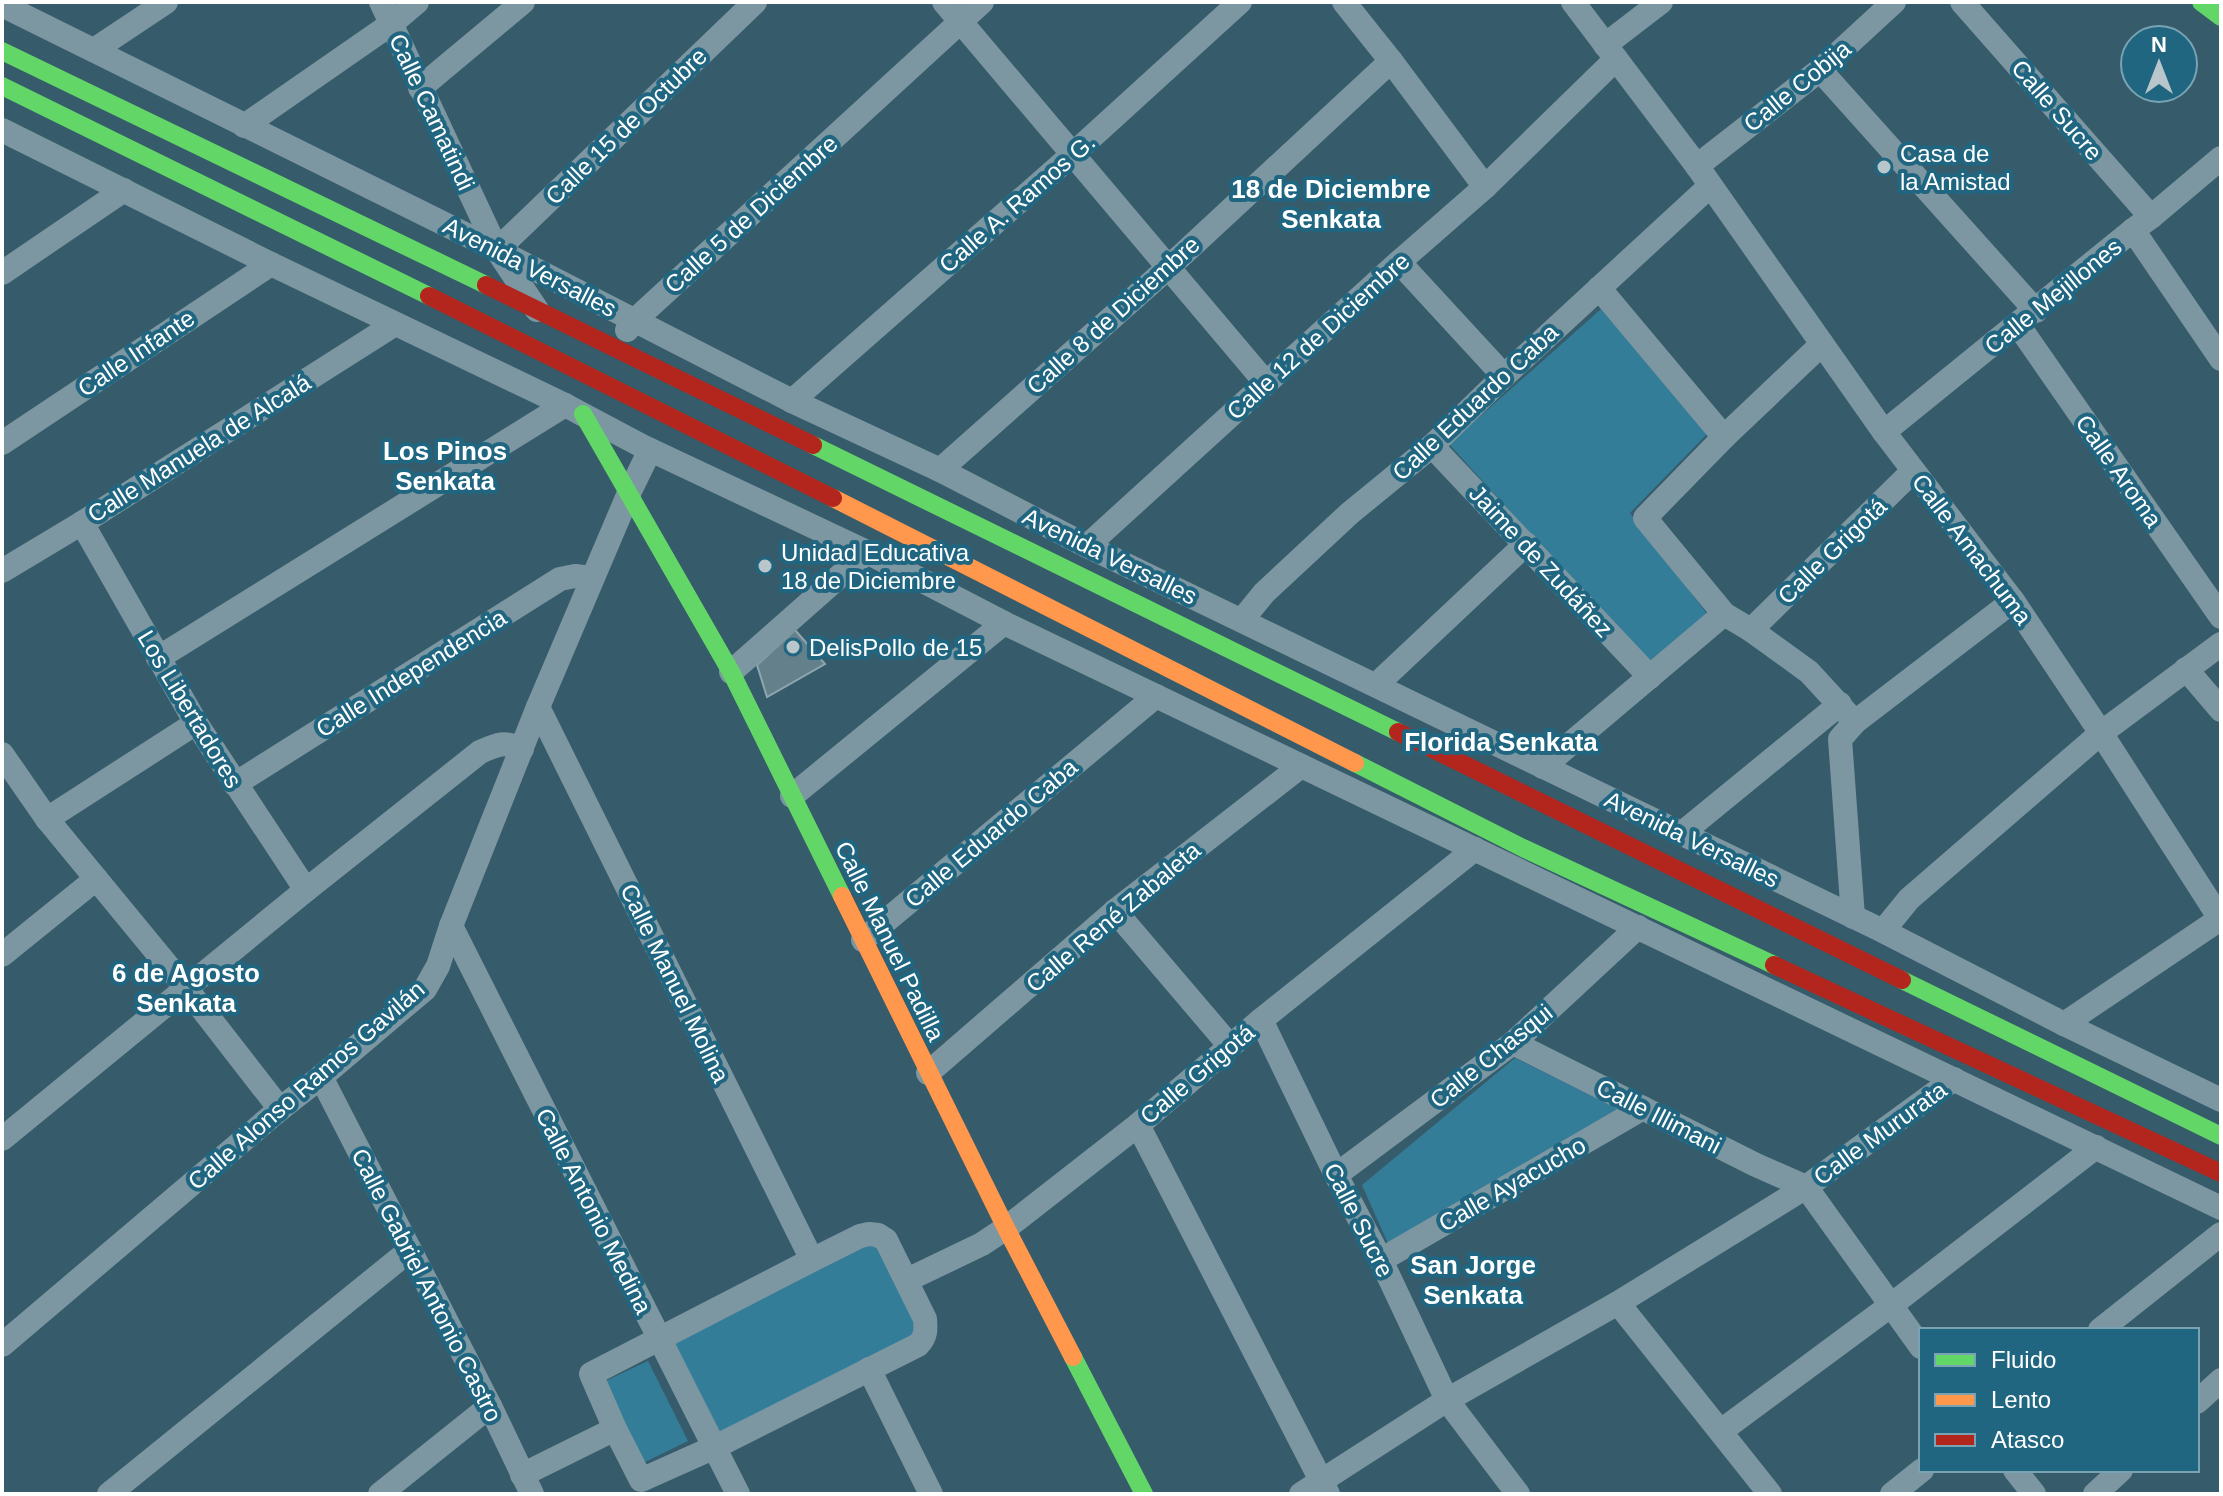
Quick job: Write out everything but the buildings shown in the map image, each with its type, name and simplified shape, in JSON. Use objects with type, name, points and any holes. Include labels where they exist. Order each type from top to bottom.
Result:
[{"type":"street","points":[[94,50],[166,2]]},
{"type":"street","points":[[244,126],[386,13],[417,2]]},
{"type":"street","points":[[420,88],[523,2]]},
{"type":"street","name":"Calle 15 de Octubre","points":[[497,250],[755,2]]},
{"type":"street","points":[[944,2],[1266,383]]},
{"type":"street","name":"Calle 5 de Diciembre","points":[[158,658],[574,410],[590,375],[635,320],[982,2]]},
{"type":"street","name":"Calle A. Ramos G.","points":[[792,401],[1073,154],[1240,2]]},
{"type":"street","points":[[1344,2],[1485,187]]},
{"type":"street","name":"Calle Amachuma","points":[[1573,2],[1704,176],[1884,432],[2013,601],[2221,919]]},
{"type":"street","name":"Calle 12 de Diciembre","points":[[1087,546],[1485,187],[1610,52],[1661,2]]},
{"type":"street","name":"Calle Sucre","points":[[1962,2],[2142,224],[2221,359]]},
{"type":"street","points":[[2201,2],[2221,17]]},
{"type":"street","name":"Avenida Versalles","points":[[2,5],[497,250],[792,401],[940,470],[1087,546],[1883,931],[2221,1100]]},
{"type":"street","name":"Calle Cobija","points":[[1704,176],[1820,70],[1883,6]]},
{"type":"street","name":"Calle Camatindi","points":[[386,13],[497,250],[538,311]]},
{"type":"street","name":"Avenida Versalles","points":[[2,51],[613,347],[2221,1136]]},
{"type":"street","name":"Calle 8 de Diciembre","points":[[940,470],[1169,267],[1391,61]]},
{"type":"street","name":"Calle Aroma","points":[[1820,70],[2027,318],[2221,617]]},
{"type":"street","points":[[2,86],[590,375],[1523,848],[2221,1173]]},
{"type":"street","points":[[2,130],[650,450],[867,552],[1004,623],[2221,1208]]},
{"type":"street","name":"Calle Mejillones","points":[[1884,432],[2221,158]]},
{"type":"street","name":"Calle Eduardo Caba","points":[[1242,620],[1264,593],[1350,513],[1432,446],[1599,288],[1704,176]]},
{"type":"street","points":[[2,273],[124,190]]},
{"type":"street","points":[[1399,262],[1504,376]]},
{"type":"street","name":"Calle Infante","points":[[2,443],[271,264]]},
{"type":"street","points":[[1599,288],[1724,437]]},
{"type":"street","points":[[538,311],[540,350]]},
{"type":"street","name":"Calle Manuela de Alcalá","points":[[2,571],[395,324]]},
{"type":"street","points":[[1822,344],[1645,518],[1724,614],[1809,672],[1848,713]]},
{"type":"street","name":"Calle Manuel Padilla","points":[[574,410],[629,493],[731,672],[928,1073],[1144,1494]]},
{"type":"street","name":"Jaime de Zudáñez","points":[[1432,446],[1650,677]]},
{"type":"street","name":"Calle Alonso Ramos Gavilán","points":[[2,1345],[425,989],[438,966],[538,707],[650,450]]},
{"type":"street","name":"Calle Grigotá","points":[[1751,630],[1913,471]]},
{"type":"street","name":"Los Libertadores","points":[[82,523],[196,723],[306,890]]},
{"type":"street","points":[[1376,685],[1526,544]]},
{"type":"street","points":[[731,672],[867,552]]},
{"type":"street","name":"Calle Independencia","points":[[235,784],[560,579],[575,576],[592,578]]},
{"type":"street","points":[[1681,834],[1848,713],[2013,601]]},
{"type":"street","points":[[1543,767],[1724,614]]},
{"type":"street","points":[[792,796],[1004,623]]},
{"type":"street","points":[[1883,931],[1909,899],[2101,733],[2221,644]]},
{"type":"street","points":[[2186,669],[2221,710]]},
{"type":"street","name":"Calle Eduardo Caba","points":[[863,940],[1156,696]]},
{"type":"street","name":"Calle Manuel Molina","points":[[538,707],[812,1260]]},
{"type":"street","points":[[1848,713],[1840,739],[1853,917]]},
{"type":"street","points":[[47,819],[196,723]]},
{"type":"street","points":[[2,1139],[480,752],[499,744],[522,749]]},
{"type":"street","points":[[2,754],[47,819],[186,988],[280,1109]]},
{"type":"street","name":"Calle René Zabaleta","points":[[928,1073],[1115,911],[1301,766]]},
{"type":"street","name":"Calle Grigotá","points":[[907,1280],[982,1244],[1006,1228],[1138,1125],[1261,1020],[1475,849]]},
{"type":"street","points":[[2,955],[96,879]]},
{"type":"street","points":[[1115,911],[1230,1046]]},
{"type":"street","points":[[2064,1024],[2221,919]]},
{"type":"street","name":"Calle Antonio Medina","points":[[451,926],[738,1494]]},
{"type":"street","name":"Calle Chasqui","points":[[1336,1175],[1513,1043],[1638,927]]},
{"type":"street","name":"Calle Sucre","points":[[1261,1020],[1447,1400],[1518,1494]]},
{"type":"street","name":"Calle Illimani","points":[[1513,1043],[1806,1187]]},
{"type":"street","name":"Calle Gabriel Antonio Castro","points":[[321,1077],[527,1484]]},
{"type":"street","name":"Calle Mururata","points":[[1317,1490],[1447,1400],[1618,1303],[1806,1187],[1954,1079]]},
{"type":"street","name":"Calle Ayacucho","points":[[1381,1260],[1643,1108]]},
{"type":"street","points":[[1138,1125],[1317,1490]]},
{"type":"street","points":[[1721,1431],[2096,1147]]},
{"type":"street","points":[[1806,1187],[1919,1344]]},
{"type":"street","points":[[2103,1328],[2221,1234]]},
{"type":"street","points":[[878,1235],[886,1240],[907,1280],[925,1319],[924,1339],[918,1345],[715,1447],[641,1480],[591,1374],[860,1236],[878,1235]]},
{"type":"street","points":[[109,1494],[410,1250]]},
{"type":"street","points":[[1618,1303],[1770,1494]]},
{"type":"street","points":[[869,1369],[931,1494]]},
{"type":"street","points":[[2199,1400],[2221,1380]]},
{"type":"street","points":[[380,1494],[490,1406]]},
{"type":"street","points":[[527,1484],[615,1429]]},
{"type":"street","points":[[1892,1494],[1920,1472]]},
{"type":"street","points":[[2017,1472],[2034,1494]]},
{"type":"street","points":[[2095,1494],[2119,1472]]},
{"type":"shaded area","points":[[1601,309],[1708,433],[1630,513],[1707,614],[1648,664],[1449,444]]},
{"type":"shaded area","points":[[1515,1058],[1620,1110],[1390,1248],[1362,1185]]},
{"type":"shaded area","points":[[861,1245],[875,1245],[916,1317],[916,1336],[719,1433],[672,1340]]},
{"type":"shaded area","points":[[648,1361],[688,1441],[637,1466],[597,1385]]},
{"type":"traffic: fast","points":[[2201,2],[2221,17]]},
{"type":"traffic: fast","points":[[2,51],[486,285]]},
{"type":"traffic: fast","points":[[2,86],[429,296]]},
{"type":"traffic: fast","points":[[583,414],[731,672],[842,896]]},
{"type":"traffic: fast","points":[[813,445],[1398,732]]},
{"type":"traffic: fast","points":[[1355,763],[1523,848],[1774,965]]},
{"type":"traffic: fast","points":[[1902,980],[2221,1136]]},
{"type":"traffic: fast","points":[[1073,1357],[1144,1494]]},
{"type":"traffic: slow","points":[[833,498],[1355,763]]},
{"type":"traffic: slow","points":[[842,896],[1073,1357]]},
{"type":"traffic: jam","points":[[486,285],[813,445]]},
{"type":"traffic: jam","points":[[429,296],[833,498]]},
{"type":"traffic: jam","points":[[1398,732],[1902,980]]},
{"type":"traffic: jam","points":[[1774,965],[2221,1173]]},
{"type":"place","name":"Casa de la Amistad","points":[[1884,167]]},
{"type":"place","name":"Unidad Educativa 18 de Diciembre","points":[[765,566]]},
{"type":"place","name":"DelisPollo de 15","points":[[793,647]]},
{"type":"district","name":"18 de Diciembre Senkata","points":[[1331,204]]},
{"type":"district","name":"Los Pinos Senkata","points":[[445,466]]},
{"type":"district","name":"Florida Senkata","points":[[1501,742]]},
{"type":"district","name":"6 de Agosto Senkata","points":[[186,988]]},
{"type":"district","name":"San Jorge Senkata","points":[[1473,1280]]}]
